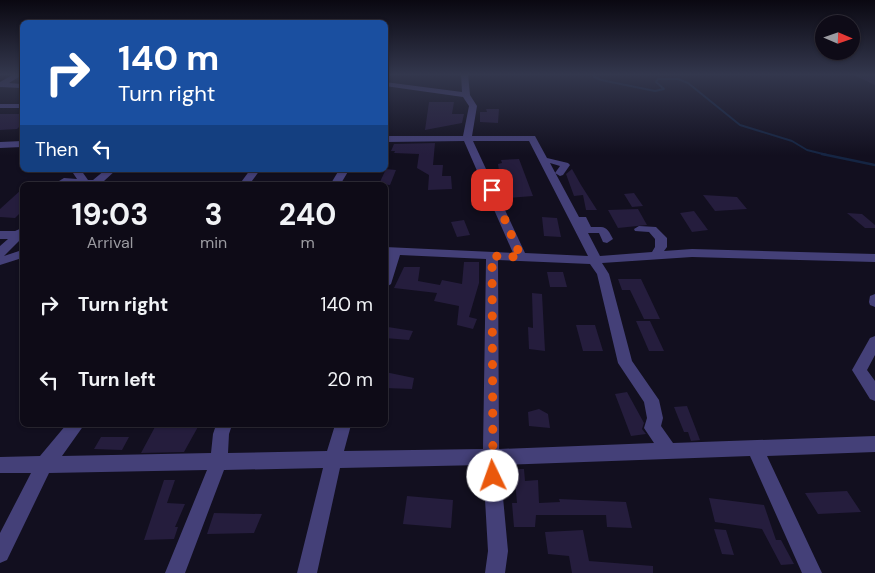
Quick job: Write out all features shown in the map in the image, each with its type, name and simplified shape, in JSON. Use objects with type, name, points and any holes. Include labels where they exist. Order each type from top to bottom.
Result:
[{"type":"street","points":[[470,101],[473,106],[467,138],[521,257]]},
{"type":"street","points":[[0,106],[20,106]]},
{"type":"street","points":[[388,139],[532,138],[603,274],[625,363],[651,400],[655,418],[652,428],[670,452]]},
{"type":"street","points":[[0,145],[19,144]]},
{"type":"street","points":[[0,150],[19,144]]},
{"type":"street","points":[[538,148],[560,173],[587,230],[603,230],[606,239]]},
{"type":"street","points":[[64,182],[72,172]]},
{"type":"street","points":[[76,172],[85,182]]},
{"type":"street","points":[[96,182],[109,172]]},
{"type":"street","points":[[639,229],[652,229],[661,238],[661,247],[656,255]]},
{"type":"street","points":[[0,235],[20,234]]},
{"type":"street","points":[[0,254],[20,235]]},
{"type":"street","points":[[388,264],[390,251],[594,260],[692,253],[875,258]]},
{"type":"street","points":[[0,261],[20,255]]},
{"type":"street","points":[[492,256],[491,457],[498,551],[495,573]]},
{"type":"street","points":[[875,342],[859,370],[875,394]]},
{"type":"street","points":[[0,552],[44,465],[74,427]]},
{"type":"street","points":[[175,573],[219,461],[223,427]]},
{"type":"street","points":[[307,573],[332,460],[342,427]]},
{"type":"street","points":[[0,465],[491,457],[875,444]]},
{"type":"street","points":[[755,448],[812,573]]},
{"type":"building","points":[[429,102],[454,102],[452,114],[464,114],[462,123],[425,130]]},
{"type":"building","points":[[486,109],[499,109],[498,123],[480,122],[480,112],[487,112]]},
{"type":"building","points":[[0,114],[20,114],[20,126],[17,129],[0,130]]},
{"type":"building","points":[[435,143],[433,165],[443,165],[442,176],[451,176],[452,189],[428,190],[429,175],[417,168],[419,154],[394,153],[395,151],[391,151],[394,144]]},
{"type":"building","points":[[519,159],[533,196],[507,198],[498,171],[498,164],[502,163],[501,160]]},
{"type":"building","points":[[388,169],[396,170],[390,185],[388,185],[388,182],[380,182]]},
{"type":"building","points":[[572,169],[597,210],[586,210],[583,195],[574,196],[566,174]]},
{"type":"building","points":[[20,191],[20,213],[15,218],[0,217],[0,209]]},
{"type":"building","points":[[634,193],[643,206],[632,207],[624,194]]},
{"type":"building","points":[[703,195],[737,197],[747,209],[715,211]]},
{"type":"building","points":[[638,209],[647,225],[618,228],[608,210]]},
{"type":"building","points":[[694,211],[708,230],[692,232],[680,213]]},
{"type":"building","points":[[847,213],[862,214],[875,225],[875,228],[865,228]]},
{"type":"building","points":[[542,217],[557,218],[561,237],[544,236]]},
{"type":"building","points":[[464,220],[470,235],[457,237],[451,222]]},
{"type":"building","points":[[464,262],[479,262],[479,283],[469,317],[477,319],[473,329],[457,325],[459,306],[434,301],[437,293],[394,288],[404,267],[420,267],[418,281],[440,285],[442,280],[462,284]]},
{"type":"building","points":[[547,272],[563,272],[567,287],[550,287]]},
{"type":"building","points":[[618,279],[641,279],[660,319],[644,319],[630,290],[622,290]]},
{"type":"building","points":[[532,293],[542,294],[545,351],[529,349],[528,327],[533,328]]},
{"type":"building","points":[[636,321],[650,321],[664,351],[649,351]]},
{"type":"building","points":[[576,325],[595,325],[603,351],[583,351]]},
{"type":"building","points":[[388,327],[413,331],[409,340],[388,338]]},
{"type":"building","points":[[388,373],[414,378],[412,389],[388,388]]},
{"type":"building","points":[[627,392],[644,423],[642,429],[646,434],[631,436],[615,394]]},
{"type":"building","points":[[687,406],[700,440],[691,441],[688,432],[684,432],[674,407]]},
{"type":"building","points":[[539,409],[548,414],[550,428],[529,426],[528,412]]},
{"type":"building","points":[[155,427],[198,427],[184,452],[141,453]]},
{"type":"building","points":[[101,437],[129,437],[122,450],[94,449]]},
{"type":"building","points":[[514,469],[524,469],[525,481],[538,480],[539,503],[560,502],[559,499],[626,502],[632,528],[607,527],[606,515],[536,515],[535,527],[514,527],[512,503],[517,503]]},
{"type":"building","points":[[164,480],[175,480],[167,503],[185,504],[175,527],[178,527],[174,539],[144,540]]},
{"type":"building","points":[[847,491],[861,512],[818,514],[805,493]]},
{"type":"building","points":[[407,496],[453,500],[451,528],[403,524]]},
{"type":"building","points":[[709,498],[764,505],[776,540],[781,540],[794,564],[781,565],[762,529],[715,522]]},
{"type":"building","points":[[214,513],[262,514],[254,533],[207,534]]},
{"type":"building","points":[[714,529],[726,530],[734,555],[722,554]]},
{"type":"building","points":[[583,530],[589,561],[653,566],[653,573],[572,573],[569,556],[548,554],[545,532]]},
{"type":"waterway","points":[[710,101],[740,125],[792,141],[807,150],[827,155]]},
{"type":"waterway","points":[[822,154],[875,165]]},
{"type":"route","points":[[492,190],[521,257],[492,256],[491,457],[493,476]]}]
